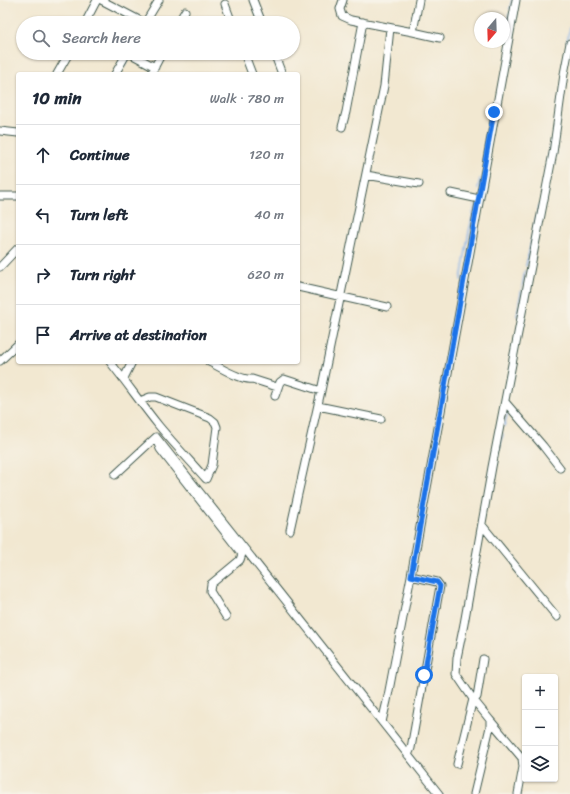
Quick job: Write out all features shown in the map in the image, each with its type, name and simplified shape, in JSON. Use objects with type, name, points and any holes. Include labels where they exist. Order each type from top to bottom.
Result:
[{"type":"street","points":[[89,16],[97,0]]},
{"type":"street","points":[[101,0],[132,16]]},
{"type":"street","points":[[149,16],[158,0]]},
{"type":"street","points":[[253,0],[259,16]]},
{"type":"street","points":[[343,0],[340,9],[342,16],[351,20],[440,38]]},
{"type":"street","points":[[413,32],[419,0]]},
{"type":"street","points":[[382,722],[388,701],[516,0]]},
{"type":"street","points":[[225,4],[229,16]]},
{"type":"street","points":[[182,16],[185,11]]},
{"type":"street","points":[[342,127],[363,22]]},
{"type":"street","points":[[290,530],[318,406],[384,86],[390,28]]},
{"type":"street","points":[[518,794],[523,767],[522,758],[473,698],[456,674],[456,669],[526,289],[553,152],[570,43]]},
{"type":"street","points":[[58,72],[65,60]]},
{"type":"street","points":[[116,72],[124,60]]},
{"type":"street","points":[[142,60],[155,67]]},
{"type":"street","points":[[152,72],[158,60]]},
{"type":"street","points":[[247,60],[251,72]]},
{"type":"street","points":[[277,60],[281,72]]},
{"type":"street","points":[[0,131],[16,133]]},
{"type":"street","points":[[366,175],[419,184]]},
{"type":"street","points":[[451,193],[479,199]]},
{"type":"street","points":[[0,196],[16,196]]},
{"type":"street","points":[[0,267],[16,250]]},
{"type":"street","points":[[300,287],[387,307]]},
{"type":"street","points":[[0,361],[16,346]]},
{"type":"street","points":[[112,364],[124,378],[140,401],[160,427],[206,479],[212,465],[217,427],[215,422],[210,418],[156,397],[140,401]]},
{"type":"street","points":[[124,378],[131,364]]},
{"type":"street","points":[[213,364],[248,380],[252,379],[277,387]]},
{"type":"street","points":[[275,396],[277,387],[284,379],[321,391]]},
{"type":"street","points":[[506,403],[560,468]]},
{"type":"street","points":[[318,406],[381,419]]},
{"type":"street","points":[[160,427],[156,437],[160,449],[242,554],[240,560],[211,584],[210,591],[226,617]]},
{"type":"street","points":[[115,475],[156,437]]},
{"type":"street","points":[[156,437],[439,794]]},
{"type":"street","points":[[482,525],[557,617]]},
{"type":"street","points":[[408,755],[411,748],[440,586],[437,582],[411,576]]},
{"type":"street","points":[[457,764],[473,698],[476,698],[483,659]]},
{"type":"street","points":[[474,794],[490,727],[490,720]]},
{"type":"waterway","points":[[510,9],[512,0]]},
{"type":"waterway","points":[[567,42],[570,28]]},
{"type":"waterway","points":[[123,67],[127,60]]},
{"type":"waterway","points":[[487,141],[491,115]]},
{"type":"waterway","points":[[546,170],[551,142]]},
{"type":"waterway","points":[[478,189],[480,179]]},
{"type":"waterway","points":[[461,280],[475,205]]},
{"type":"waterway","points":[[526,266],[539,205]]},
{"type":"waterway","points":[[517,316],[525,271]]},
{"type":"waterway","points":[[504,426],[508,411]]},
{"type":"waterway","points":[[498,455],[503,434]]},
{"type":"waterway","points":[[422,498],[423,488]]},
{"type":"waterway","points":[[394,681],[397,667]]},
{"type":"route","points":[[424,675],[440,586],[437,582],[411,576],[471,240],[487,160],[494,112]]}]
